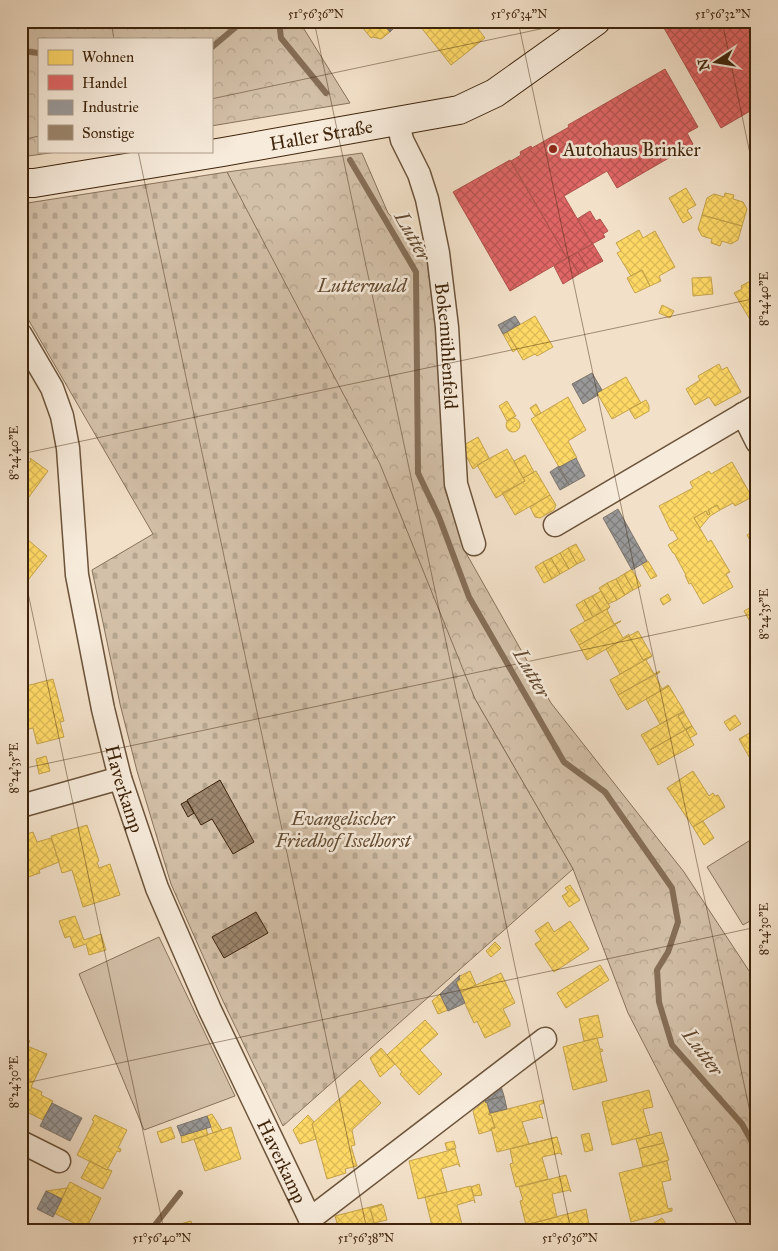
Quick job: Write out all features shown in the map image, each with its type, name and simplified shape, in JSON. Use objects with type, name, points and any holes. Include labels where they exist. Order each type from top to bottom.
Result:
[{"type":"street","name":"Haller Straße","points":[[21,183],[34,183],[204,155],[459,110],[495,93],[596,21]]},
{"type":"street","name":"Bokemühlenfeld","points":[[398,122],[402,140],[419,174],[427,199],[438,253],[447,327],[456,484],[474,544]]},
{"type":"street","name":"Haverkamp","points":[[21,335],[52,388],[62,416],[68,448],[77,575],[103,709],[120,778],[156,888],[210,1010],[311,1225],[545,1040]]},
{"type":"street","points":[[554,525],[750,410],[757,442]]},
{"type":"street","points":[[21,806],[120,778]]},
{"type":"street","points":[[21,1142],[59,1161]]},
{"type":"green space","points":[[21,21],[299,21],[350,103],[212,126],[212,38],[38,38],[38,152],[57,152],[21,157]]},
{"type":"green space","name":"Lutterwald","points":[[362,153],[388,213],[426,253],[437,329],[445,490],[466,553],[551,703],[684,872],[757,983],[757,1230],[740,1230],[628,1013],[573,869],[475,699],[227,172]]},
{"type":"green space","name":"Evangelischer Friedhof Isselhorst","points":[[227,172],[380,464],[475,699],[573,869],[283,1126],[223,1001],[171,884],[137,771],[120,704],[92,570],[153,534],[21,307],[21,204]]},
{"type":"green space","points":[[757,836],[757,917],[743,925],[707,867]]},
{"type":"green space","points":[[159,937],[235,1096],[144,1130],[79,974]]},
{"type":"building: Wohnen","points":[[363,21],[381,21],[390,32],[381,39],[371,38],[362,27],[364,26]]},
{"type":"building: Wohnen","points":[[416,21],[472,21],[485,38],[451,65]]},
{"type":"building: Wohnen","points":[[686,188],[696,205],[687,210],[692,218],[683,223],[669,198]]},
{"type":"building: Wohnen","points":[[725,193],[734,195],[733,199],[743,202],[747,209],[742,226],[702,215],[707,198],[714,194],[724,197]]},
{"type":"building: Wohnen","points":[[702,215],[742,226],[738,240],[731,244],[722,241],[720,246],[711,243],[712,239],[702,236],[698,229]]},
{"type":"building: Wohnen","points":[[639,230],[643,238],[655,231],[675,267],[659,276],[661,281],[650,286],[642,270],[631,276],[617,253],[621,251],[616,243]]},
{"type":"building: Wohnen","points":[[642,270],[650,286],[635,293],[627,278]]},
{"type":"building: Wohnen","points":[[711,277],[713,294],[693,296],[692,278]]},
{"type":"building: Wohnen","points":[[754,279],[757,284],[757,325],[754,326],[734,293],[742,289],[741,286]]},
{"type":"building: Wohnen","points":[[662,305],[674,311],[670,318],[659,313]]},
{"type":"building: Wohnen","points":[[535,316],[553,347],[537,356],[535,354],[523,360],[507,332]]},
{"type":"building: Wohnen","points":[[507,332],[517,349],[513,352],[503,334]]},
{"type":"building: Wohnen","points":[[719,364],[722,370],[727,367],[741,392],[715,406],[709,397],[695,405],[686,389],[700,380],[698,376]]},
{"type":"building: Wohnen","points":[[626,377],[641,403],[612,419],[597,393]]},
{"type":"building: Wohnen","points":[[568,397],[586,430],[568,441],[577,458],[559,467],[531,419]]},
{"type":"building: Wohnen","points":[[646,400],[649,411],[635,419],[629,409]]},
{"type":"building: Wohnen","points":[[507,401],[516,416],[507,421],[499,406]]},
{"type":"building: Wohnen","points":[[536,404],[541,413],[535,416],[530,408]]},
{"type":"building: Wohnen","points":[[513,418],[518,420],[520,425],[518,430],[513,432],[508,430],[506,425],[508,420]]},
{"type":"building: Wohnen","points":[[478,437],[489,458],[473,469],[465,454],[464,445]]},
{"type":"building: Wohnen","points":[[507,449],[525,481],[496,498],[477,465]]},
{"type":"building: Wohnen","points":[[525,455],[534,472],[523,478],[514,461]]},
{"type":"building: Wohnen","points":[[30,458],[48,471],[23,505],[21,503],[21,474],[31,460]]},
{"type":"building: Wohnen","points":[[732,462],[752,497],[735,506],[733,503],[720,510],[717,505],[708,510],[710,514],[708,515],[706,511],[694,518],[708,542],[711,540],[730,572],[726,574],[733,587],[703,604],[691,583],[689,584],[686,575],[668,545],[678,539],[673,530],[671,531],[659,506],[693,488],[690,482],[709,471],[711,474]]},
{"type":"building: Wohnen","points":[[536,471],[550,495],[515,515],[502,493],[525,481],[523,478]]},
{"type":"building: Wohnen","points":[[550,495],[556,505],[554,510],[540,518],[535,517],[530,507]]},
{"type":"building: Wohnen","points":[[717,505],[720,510],[710,516],[700,528],[694,518],[706,511],[708,515],[710,514],[708,510]]},
{"type":"building: Wohnen","points":[[757,529],[757,548],[755,549],[747,535]]},
{"type":"building: Wohnen","points":[[21,534],[47,556],[21,589]]},
{"type":"building: Wohnen","points":[[576,544],[585,560],[577,564],[568,548]]},
{"type":"building: Wohnen","points":[[568,548],[577,564],[569,569],[560,553]]},
{"type":"building: Wohnen","points":[[560,553],[569,569],[560,574],[551,558]]},
{"type":"building: Wohnen","points":[[551,558],[560,574],[552,579],[543,562]]},
{"type":"building: Wohnen","points":[[648,561],[657,576],[651,579],[642,564]]},
{"type":"building: Wohnen","points":[[543,562],[552,579],[544,583],[535,567]]},
{"type":"building: Wohnen","points":[[632,569],[641,586],[633,590],[624,574]]},
{"type":"building: Wohnen","points":[[624,574],[633,590],[625,595],[616,579]]},
{"type":"building: Wohnen","points":[[616,579],[625,595],[617,600],[607,583]]},
{"type":"building: Wohnen","points":[[607,583],[617,600],[608,604],[599,588]]},
{"type":"building: Wohnen","points":[[601,591],[610,607],[602,612],[592,596]]},
{"type":"building: Wohnen","points":[[668,594],[671,600],[663,605],[660,599]]},
{"type":"building: Wohnen","points":[[592,596],[602,612],[593,617],[584,600]]},
{"type":"building: Wohnen","points":[[584,600],[593,617],[585,621],[576,605]]},
{"type":"building: Wohnen","points":[[757,604],[757,634],[744,611]]},
{"type":"building: Wohnen","points":[[610,607],[607,610],[614,624],[621,621],[579,645],[570,630]]},
{"type":"building: Wohnen","points":[[615,624],[623,638],[629,634],[629,636],[587,660],[579,645]]},
{"type":"building: Wohnen","points":[[638,631],[652,656],[643,660],[629,636]]},
{"type":"building: Wohnen","points":[[629,636],[643,660],[652,656],[620,674],[606,649]]},
{"type":"building: Wohnen","points":[[652,656],[646,660],[654,674],[660,671],[618,695],[610,680]]},
{"type":"building: Wohnen","points":[[660,672],[655,675],[662,689],[669,686],[627,710],[618,695]]},
{"type":"building: Wohnen","points":[[53,679],[64,721],[60,722],[64,737],[37,744],[33,728],[29,729],[25,712],[21,713],[21,682],[24,681],[26,686]]},
{"type":"building: Wohnen","points":[[669,686],[684,711],[660,724],[646,699]]},
{"type":"building: Wohnen","points":[[684,711],[678,716],[685,729],[692,726],[650,750],[641,735]]},
{"type":"building: Wohnen","points":[[684,712],[692,726],[685,729],[678,716]]},
{"type":"building: Wohnen","points":[[735,715],[741,724],[730,731],[724,722]]},
{"type":"building: Wohnen","points":[[692,726],[686,730],[694,745],[658,765],[650,750]]},
{"type":"building: Wohnen","points":[[692,726],[697,734],[690,738],[686,730]]},
{"type":"building: Wohnen","points":[[755,730],[757,734],[757,771],[739,739]]},
{"type":"building: Wohnen","points":[[46,756],[50,771],[39,774],[36,759]]},
{"type":"building: Wohnen","points":[[693,771],[709,796],[713,793],[715,796],[718,795],[725,807],[693,827],[667,788]]},
{"type":"building: Wohnen","points":[[703,821],[714,838],[704,845],[693,827]]},
{"type":"building: Wohnen","points":[[87,825],[99,861],[97,862],[99,868],[110,864],[120,895],[83,907],[72,870],[62,873],[51,836]]},
{"type":"building: Wohnen","points":[[33,832],[37,842],[51,838],[59,862],[39,870],[40,873],[28,877],[27,874],[21,876],[21,836]]},
{"type":"building: Wohnen","points":[[570,885],[580,900],[569,907],[562,896],[568,892],[565,888]]},
{"type":"building: Wohnen","points":[[75,916],[84,940],[101,934],[106,950],[89,955],[86,944],[74,948],[70,936],[65,938],[59,921]]},
{"type":"building: Wohnen","points":[[570,921],[589,949],[554,972],[535,944],[541,940],[535,931],[548,922],[554,932]]},
{"type":"building: Wohnen","points":[[495,942],[501,948],[491,957],[486,951]]},
{"type":"building: Wohnen","points":[[600,965],[609,980],[566,1008],[557,993]]},
{"type":"building: Wohnen","points":[[470,971],[476,985],[461,992],[456,982],[460,979],[460,976]]},
{"type":"building: Wohnen","points":[[501,973],[515,1003],[503,1009],[510,1026],[485,1038],[477,1021],[474,1023],[460,993]]},
{"type":"building: Wohnen","points":[[440,994],[448,1010],[438,1014],[432,1001]]},
{"type":"building: Wohnen","points":[[598,1015],[603,1037],[584,1041],[579,1019]]},
{"type":"building: Wohnen","points":[[425,1020],[438,1034],[420,1050],[442,1074],[419,1095],[400,1074],[402,1072],[387,1055]]},
{"type":"building: Wohnen","points":[[21,1037],[30,1041],[27,1046],[47,1054],[31,1087],[42,1092],[41,1095],[53,1101],[43,1120],[21,1109]]},
{"type":"building: Wohnen","points":[[597,1038],[600,1049],[603,1051],[600,1052],[607,1081],[573,1090],[563,1047]]},
{"type":"building: Wohnen","points":[[381,1048],[395,1064],[380,1077],[370,1058]]},
{"type":"building: Wohnen","points":[[360,1080],[381,1103],[352,1130],[355,1145],[351,1146],[357,1166],[345,1169],[346,1173],[327,1179],[312,1124]]},
{"type":"building: Wohnen","points":[[649,1090],[653,1107],[643,1109],[650,1135],[612,1145],[602,1102]]},
{"type":"building: Wohnen","points":[[543,1100],[544,1103],[539,1105],[543,1119],[541,1117],[522,1122],[529,1144],[497,1152],[491,1128],[495,1128],[491,1115],[488,1114]]},
{"type":"building: Wohnen","points":[[485,1101],[487,1102],[489,1115],[491,1115],[495,1128],[479,1134],[473,1111]]},
{"type":"building: Wohnen","points":[[212,1114],[222,1130],[213,1133],[207,1116]]},
{"type":"building: Wohnen","points":[[95,1115],[127,1130],[118,1148],[121,1149],[120,1152],[117,1151],[107,1170],[77,1155],[94,1121],[92,1120]]},
{"type":"building: Wohnen","points":[[308,1115],[314,1122],[312,1124],[316,1139],[300,1144],[293,1130]]},
{"type":"building: Wohnen","points":[[171,1127],[175,1138],[161,1143],[157,1132]]},
{"type":"building: Wohnen","points":[[231,1127],[241,1159],[205,1171],[194,1139]]},
{"type":"building: Wohnen","points":[[206,1128],[208,1135],[182,1143],[181,1136]]},
{"type":"building: Wohnen","points":[[661,1132],[664,1143],[639,1149],[636,1139]]},
{"type":"building: Wohnen","points":[[589,1133],[593,1150],[585,1152],[581,1135]]},
{"type":"building: Wohnen","points":[[557,1137],[562,1155],[560,1153],[542,1157],[548,1179],[516,1187],[510,1164],[513,1163],[510,1149]]},
{"type":"building: Wohnen","points":[[454,1141],[456,1148],[447,1150],[445,1143]]},
{"type":"building: Wohnen","points":[[664,1143],[669,1160],[643,1167],[639,1149]]},
{"type":"building: Wohnen","points":[[455,1149],[460,1167],[458,1164],[441,1169],[447,1192],[418,1199],[409,1161]]},
{"type":"building: Wohnen","points":[[90,1161],[112,1171],[103,1189],[81,1178]]},
{"type":"building: Wohnen","points":[[667,1161],[671,1180],[662,1182],[668,1209],[672,1208],[672,1211],[631,1222],[619,1173]]},
{"type":"building: Wohnen","points":[[566,1175],[571,1192],[570,1190],[552,1194],[557,1217],[526,1225],[520,1201],[523,1200],[519,1187]]},
{"type":"building: Wohnen","points":[[70,1182],[101,1198],[86,1229],[54,1213]]},
{"type":"building: Wohnen","points":[[479,1184],[482,1195],[474,1196],[471,1187]]},
{"type":"building: Wohnen","points":[[471,1186],[475,1203],[474,1200],[457,1205],[463,1228],[433,1230],[425,1197]]},
{"type":"building: Wohnen","points":[[67,1188],[62,1199],[46,1191]]},
{"type":"building: Wohnen","points":[[382,1204],[370,1208],[376,1230],[339,1230],[335,1216]]},
{"type":"building: Wohnen","points":[[383,1205],[387,1220],[374,1223],[370,1208]]},
{"type":"building: Wohnen","points":[[586,1209],[590,1230],[531,1230],[529,1224]]},
{"type":"building: Wohnen","points":[[662,1218],[670,1230],[647,1230],[646,1228]]},
{"type":"building: Wohnen","points":[[191,1221],[193,1230],[170,1230],[169,1227]]},
{"type":"building: Wohnen","points":[[480,1223],[482,1230],[455,1230],[463,1228]]},
{"type":"building: Handel","points":[[660,21],[747,21],[757,39],[757,107],[721,128]]},
{"type":"building: Handel","points":[[665,69],[698,127],[687,133],[693,144],[617,188],[607,171],[564,196],[592,244],[567,258],[511,161],[521,155],[520,152],[531,146],[532,148],[569,127],[568,125]]},
{"type":"building: Handel","points":[[510,160],[567,258],[510,291],[453,192]]},
{"type":"building: Handel","points":[[590,211],[596,221],[600,219],[608,231],[603,234],[605,237],[592,244],[577,219]]},
{"type":"building: Handel","points":[[593,244],[603,261],[588,269],[578,252]]},
{"type":"building: Handel","points":[[578,252],[588,269],[579,274],[569,257]]},
{"type":"building: Handel","points":[[569,257],[579,274],[563,284],[554,266]]},
{"type":"building: Industrie","points":[[381,21],[394,21],[397,25],[390,32]]},
{"type":"building: Industrie","points":[[515,316],[520,324],[503,334],[498,325]]},
{"type":"building: Industrie","points":[[592,373],[602,390],[597,393],[598,395],[583,404],[572,384]]},
{"type":"building: Industrie","points":[[576,458],[585,476],[569,485],[558,468]]},
{"type":"building: Industrie","points":[[559,466],[569,485],[560,490],[550,472]]},
{"type":"building: Industrie","points":[[618,509],[647,561],[632,570],[603,518]]},
{"type":"building: Industrie","points":[[460,975],[460,979],[456,982],[465,1003],[448,1011],[440,994]]},
{"type":"building: Industrie","points":[[500,1083],[504,1096],[485,1101],[484,1096]]},
{"type":"building: Industrie","points":[[504,1096],[507,1109],[490,1113],[485,1101]]},
{"type":"building: Industrie","points":[[52,1103],[82,1118],[70,1141],[40,1126]]},
{"type":"building: Industrie","points":[[207,1116],[211,1127],[181,1136],[177,1126]]},
{"type":"building: Industrie","points":[[46,1191],[62,1199],[53,1217],[37,1209]]},
{"type":"building: Sonstige","points":[[220,780],[254,842],[233,854],[212,819],[201,825],[187,800]]},
{"type":"building: Sonstige","points":[[187,801],[194,813],[188,817],[181,804]]},
{"type":"building: Sonstige","points":[[256,912],[268,933],[224,958],[212,937]]},
{"type":"waterway","points":[[212,47],[243,21]]},
{"type":"waterway","name":"Lutter","points":[[279,21],[281,38],[326,93]]},
{"type":"waterway","points":[[21,51],[38,53]]},
{"type":"waterway","name":"Lutter","points":[[350,160],[416,272],[418,473],[439,517],[469,597],[564,762],[605,792],[672,888],[678,922],[668,952],[657,970],[659,1002],[672,1045],[742,1124],[757,1151]]},
{"type":"waterway","points":[[151,1230],[180,1193]]},
{"type":"place","name":"Autohaus Brinker","points":[[553,149]]}]
